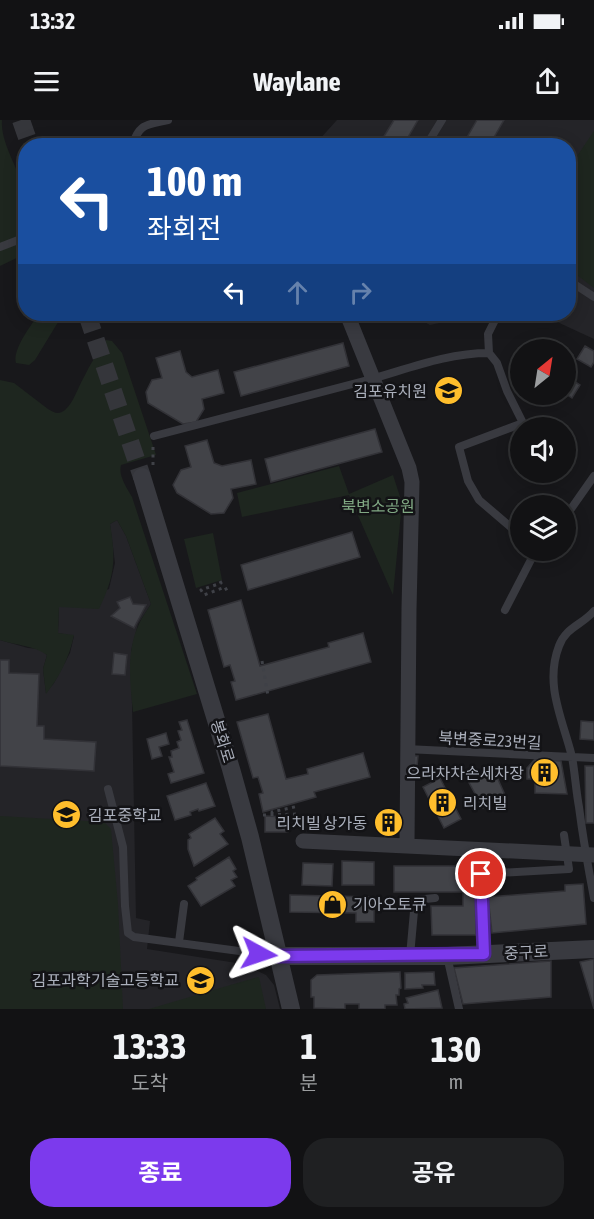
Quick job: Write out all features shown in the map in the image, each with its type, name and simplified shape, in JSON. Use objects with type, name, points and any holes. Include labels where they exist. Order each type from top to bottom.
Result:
[{"type":"street","points":[[350,321],[409,468],[412,482],[406,749],[407,845]]},
{"type":"street","name":"봉화로","points":[[147,474],[231,769],[291,1009]]},
{"type":"street","points":[[303,841],[590,855]]},
{"type":"street","name":"중구로","points":[[279,956],[447,956],[594,949]]},
{"type":"lane","points":[[135,138],[142,127],[168,120]]},
{"type":"lane","points":[[431,138],[441,120]]},
{"type":"lane","points":[[0,247],[18,240]]},
{"type":"lane","points":[[576,285],[594,297]]},
{"type":"lane","points":[[494,321],[488,334],[489,353],[497,363],[507,391],[523,423],[459,447],[468,481],[479,500],[510,526]]},
{"type":"lane","points":[[154,436],[430,362],[472,353],[489,353]]},
{"type":"lane","points":[[576,502],[594,476]]},
{"type":"lane","points":[[505,610],[530,561]]},
{"type":"lane","name":"북변중로23번길","points":[[572,757],[562,728],[555,695],[556,659],[563,637],[569,629],[594,611]]},
{"type":"lane","name":"북변중로23번길","points":[[406,749],[594,758]]},
{"type":"lane","points":[[572,757],[590,855],[594,898]]},
{"type":"lane","points":[[108,789],[123,847],[128,933],[134,938],[279,956]]},
{"type":"lane","points":[[484,954],[481,874],[569,868],[564,835]]},
{"type":"lane","points":[[410,956],[415,900],[435,898]]},
{"type":"lane","points":[[179,942],[184,904]]},
{"type":"lane","points":[[447,956],[459,1009]]},
{"type":"path","points":[[147,474],[154,436]]},
{"type":"path","points":[[220,581],[221,584],[201,590],[204,595],[225,587],[227,591]]},
{"type":"path","points":[[262,662],[267,696]]},
{"type":"path","points":[[272,814],[272,812],[299,806]]},
{"type":"path","points":[[263,815],[299,814]]},
{"type":"shaded area","points":[[337,120],[594,120],[594,339],[555,321],[576,321],[576,138],[321,138]]},
{"type":"shaded area","points":[[423,321],[448,321],[430,325]]},
{"type":"shaded area","name":"김포중학교","points":[[117,520],[126,536],[151,604],[138,624],[131,651],[136,918],[150,921],[147,949],[243,964],[266,975],[274,985],[280,1009],[0,1009],[0,640],[40,649],[47,655],[43,669],[46,693],[70,653],[74,636],[58,633],[59,607],[109,589],[115,563],[110,524]]},
{"type":"green space","points":[[0,120],[2,120],[4,139],[18,173],[18,257],[0,266]]},
{"type":"green space","points":[[594,131],[594,288],[576,274],[576,158]]},
{"type":"green space","points":[[34,321],[59,321],[35,360],[29,365],[16,363],[19,345]]},
{"type":"green space","points":[[106,340],[112,341],[122,353],[156,455],[121,465],[120,469],[132,497],[197,694],[133,712],[130,667],[132,645],[139,624],[151,604],[126,536],[117,520],[110,524],[113,567],[99,609],[59,607],[58,633],[74,635],[63,666],[46,694],[43,669],[47,655],[31,648],[0,640],[0,380],[14,383],[50,410],[61,413],[71,403]]},
{"type":"green space","name":"북변소공원","points":[[339,466],[349,494],[393,475],[402,503],[393,595],[349,495],[242,517],[237,493]]},
{"type":"green space","points":[[213,533],[222,580],[196,588],[184,539]]},
{"type":"green space","points":[[0,816],[104,822],[111,829],[118,904],[123,1009],[0,1009]]},
{"type":"green space","points":[[258,977],[266,1009],[149,1009]]},
{"type":"building","points":[[394,120],[418,120],[408,138],[383,138]]},
{"type":"building","points":[[477,120],[504,120],[494,138],[467,138]]},
{"type":"building","points":[[343,343],[349,366],[241,396],[234,372]]},
{"type":"building","points":[[585,346],[594,351],[594,362],[591,367],[577,359]]},
{"type":"building","points":[[180,351],[186,372],[192,377],[218,370],[224,393],[202,399],[204,409],[196,422],[183,424],[148,403],[146,392],[152,380],[162,378],[156,358]]},
{"type":"building","points":[[375,429],[382,452],[271,482],[265,459]]},
{"type":"building","points":[[207,440],[214,463],[222,466],[251,460],[256,484],[231,489],[233,498],[224,513],[211,514],[177,493],[173,485],[181,470],[191,467],[185,446]]},
{"type":"building","points":[[352,532],[360,557],[248,590],[241,565]]},
{"type":"building","points":[[130,597],[133,604],[146,605],[134,628],[111,616],[120,608],[117,602]]},
{"type":"building","points":[[241,600],[260,666],[329,647],[328,643],[363,633],[371,662],[236,700],[231,682],[235,681],[230,665],[224,667],[208,610]]},
{"type":"building","points":[[114,653],[127,655],[125,675],[112,674]]},
{"type":"building","points":[[0,660],[9,660],[9,673],[39,674],[37,726],[44,726],[44,739],[96,742],[94,771],[0,766]]},
{"type":"building","points":[[268,714],[286,779],[308,774],[307,769],[363,753],[370,777],[314,792],[316,797],[263,812],[259,794],[263,793],[258,777],[253,778],[237,722]]},
{"type":"building","points":[[187,720],[204,773],[171,783],[168,774],[174,772],[169,757],[172,757],[171,751],[179,748],[177,742],[181,740],[178,731],[182,730],[179,722]]},
{"type":"building","points":[[581,721],[594,722],[594,740],[580,739]]},
{"type":"building","points":[[166,733],[169,744],[159,747],[162,756],[152,759],[147,739]]},
{"type":"building","name":"리치빌","points":[[411,756],[418,756],[419,773],[410,777]]},
{"type":"building","name":"으라차차손세차장","points":[[535,759],[561,761],[567,794],[535,793],[535,779],[527,779],[527,768]]},
{"type":"building","points":[[585,766],[594,766],[594,823],[586,823]]},
{"type":"building","points":[[493,768],[505,795],[483,808],[467,779]]},
{"type":"building","name":"리치빌","points":[[440,778],[461,819],[444,828],[423,787]]},
{"type":"building","points":[[206,783],[215,806],[199,811],[198,809],[190,812],[191,815],[175,820],[167,796]]},
{"type":"building","name":"리치빌 상가동","points":[[390,815],[392,829],[385,830],[383,817]]},
{"type":"building","points":[[265,816],[288,817],[288,832],[265,832]]},
{"type":"building","points":[[215,818],[224,831],[220,834],[228,844],[194,866],[188,849],[188,840],[191,838],[189,834]]},
{"type":"building","points":[[229,857],[236,869],[233,871],[237,877],[231,880],[235,886],[201,906],[188,886],[197,880],[196,878]]},
{"type":"building","points":[[342,861],[374,862],[374,885],[342,885]]},
{"type":"building","points":[[303,863],[333,864],[332,886],[302,885]]},
{"type":"building","points":[[394,866],[461,866],[462,892],[394,892]]},
{"type":"building","points":[[463,866],[475,866],[476,935],[432,935],[431,906],[463,906]]},
{"type":"building","points":[[583,884],[586,924],[492,933],[488,897],[565,891],[565,885]]},
{"type":"building","name":"기아오토큐","points":[[290,895],[374,897],[374,922],[356,922],[356,913],[290,912]]},
{"type":"building","points":[[594,959],[594,1009],[580,962]]},
{"type":"building","points":[[551,961],[551,997],[463,1004],[454,968]]},
{"type":"building","points":[[400,972],[401,988],[399,995],[396,995],[397,1005],[385,1005],[385,1009],[359,1009],[359,1004],[345,1004],[345,1009],[314,1008],[314,997],[311,997],[311,980],[317,975]]},
{"type":"building","points":[[434,972],[435,985],[405,989],[405,973]]},
{"type":"building","points":[[438,990],[442,1008],[405,1009],[404,1004],[408,1003],[406,998]]},
{"type":"tunnel","points":[[21,120],[27,138]]},
{"type":"tunnel","points":[[89,321],[142,477]]},
{"type":"place","name":"김포유치원","points":[[448,391]]},
{"type":"place","name":"으라차차손세차장","points":[[545,773]]},
{"type":"place","name":"리치빌","points":[[442,803]]},
{"type":"place","name":"김포중학교","points":[[67,815]]},
{"type":"place","name":"리치빌 상가동","points":[[388,823]]},
{"type":"place","name":"기아오토큐","points":[[332,904]]},
{"type":"place","name":"김포과학기술고등학교","points":[[200,980]]},
{"type":"route","points":[[259,954],[279,956],[484,954],[481,874]]}]
